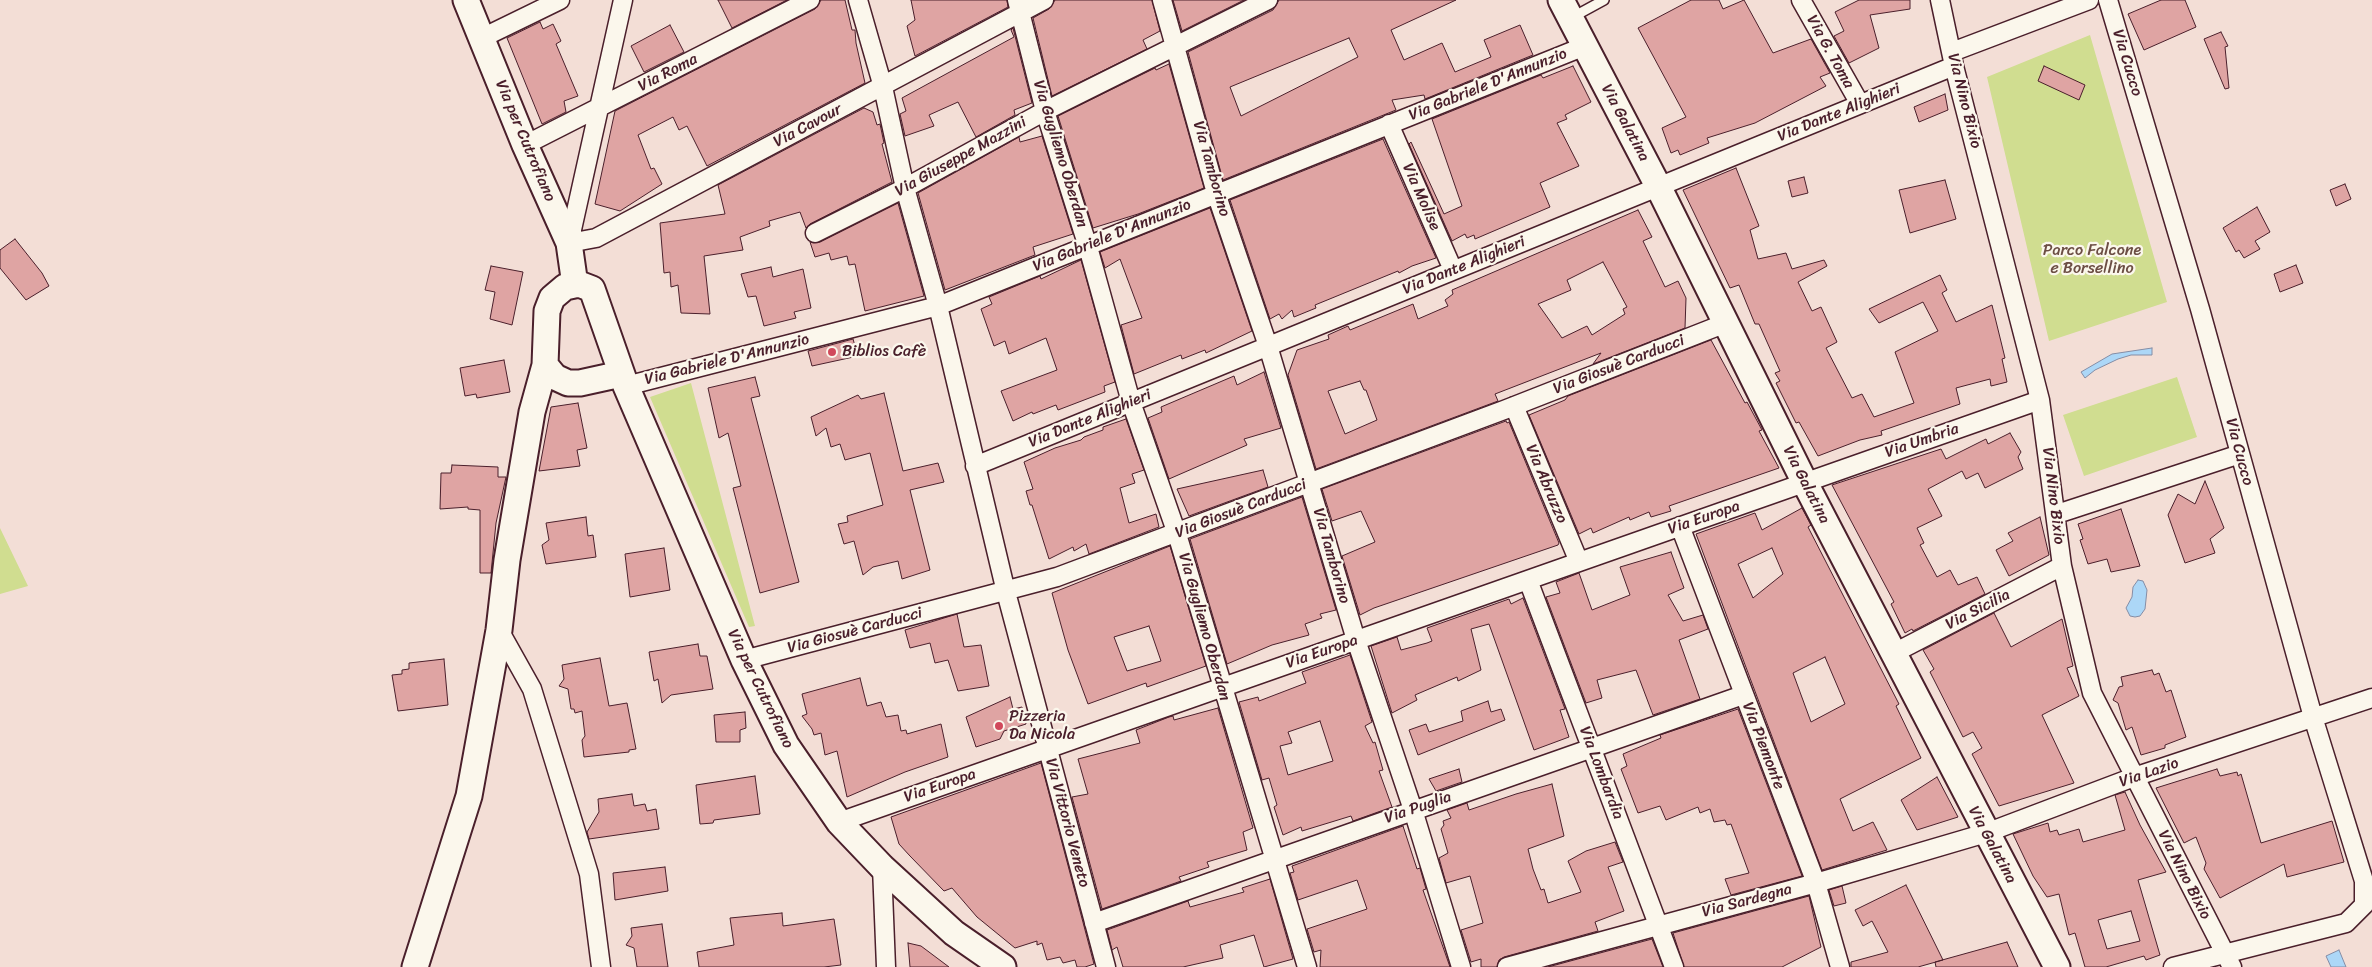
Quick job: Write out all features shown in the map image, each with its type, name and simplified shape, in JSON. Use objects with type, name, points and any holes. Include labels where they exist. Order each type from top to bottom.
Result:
[{"type":"street","name":"Via per Cutrofiano","points":[[466,0],[525,145],[569,243],[575,285],[592,289],[623,380],[744,660],[786,745],[839,822],[882,867],[954,933],[1003,967]]},
{"type":"street","points":[[482,38],[560,0]]},
{"type":"street","points":[[569,243],[623,0]]},
{"type":"street","name":"Via Roma","points":[[525,145],[810,0]]},
{"type":"street","name":"Via Vittorio Veneto","points":[[858,0],[883,87],[905,188],[938,306],[975,466],[1046,749],[1106,967]]},
{"type":"street","name":"Via Cavour","points":[[569,243],[596,238],[883,87],[1018,6],[1044,0]]},
{"type":"street","name":"Via Tamborino","points":[[1162,0],[1216,193],[1268,346],[1356,640],[1413,810],[1461,967]]},
{"type":"street","name":"Via Giuseppe Mazzini","points":[[815,233],[905,188],[1045,110],[1176,46],[1237,7],[1268,0]]},
{"type":"street","name":"Via G. Toma","points":[[1801,0],[1860,104]]},
{"type":"street","name":"Via Nino Bixio","points":[[1940,0],[1953,59],[2040,400],[2057,514],[2062,566],[2092,693],[2228,960]]},
{"type":"street","name":"Via Dante Alighieri","points":[[975,466],[1860,104],[1953,59],[2088,0]]},
{"type":"street","name":"Via Cucco","points":[[2108,0],[2200,309],[2313,717],[2364,880],[2364,905],[2346,923],[2228,960]]},
{"type":"street","name":"Via Gugliemo Oberdan","points":[[1018,6],[1045,110],[1088,247],[1131,402],[1177,534],[1221,688],[1306,967]]},
{"type":"street","name":"Via Galatina","points":[[1566,9],[1658,186],[1805,483],[2057,967]]},
{"type":"street","name":"Via Gabriele D'Annunzio","points":[[623,380],[938,306],[1585,46]]},
{"type":"street","name":"Via Molise","points":[[1389,124],[1453,270]]},
{"type":"street","points":[[415,967],[469,796],[499,630],[508,560],[532,412],[545,365],[546,311],[552,298],[565,287],[575,285]]},
{"type":"street","name":"Via Giosuè Carducci","points":[[744,660],[1057,577],[1177,534],[1726,323]]},
{"type":"street","points":[[545,365],[555,378],[568,383],[623,380]]},
{"type":"street","name":"Via Umbria","points":[[1805,483],[2040,400]]},
{"type":"street","name":"Via Abruzzo","points":[[1514,406],[1579,562]]},
{"type":"street","points":[[2057,514],[2240,454]]},
{"type":"street","name":"Via Europa","points":[[839,822],[1805,483]]},
{"type":"street","name":"Via Piemonte","points":[[1680,526],[1816,883],[1840,967]]},
{"type":"street","name":"Via Sicilia","points":[[1894,653],[2062,566]]},
{"type":"street","name":"Via Lombardia","points":[[1528,580],[1674,967]]},
{"type":"street","points":[[499,630],[532,689],[589,874],[601,967]]},
{"type":"street","name":"Via Puglia","points":[[1094,923],[1743,695]]},
{"type":"street","name":"Via Lazio","points":[[1986,833],[2134,777],[2372,698]]},
{"type":"street","name":"Via Sardegna","points":[[1507,967],[1816,883],[1986,833]]},
{"type":"street","points":[[882,867],[886,967]]},
{"type":"street","points":[[2173,967],[2228,960]]},
{"type":"lane","points":[[1566,9],[1604,0]]},
{"type":"green space","name":"Parco Falcone e Borsellino","points":[[2090,35],[2167,302],[2049,341],[1987,77]]},
{"type":"green space","points":[[2177,377],[2197,437],[2084,476],[2063,415]]},
{"type":"green space","points":[[691,383],[755,626],[749,627],[650,397]]},
{"type":"green space","points":[[0,528],[28,586],[0,594]]},
{"type":"water","points":[[2152,348],[2152,355],[2131,355],[2118,359],[2095,370],[2085,378],[2081,372],[2112,354]]},
{"type":"water","points":[[2138,580],[2143,581],[2147,590],[2145,609],[2140,616],[2135,617],[2130,616],[2126,608],[2132,597],[2133,587]]},
{"type":"water","points":[[2339,950],[2346,967],[2331,967],[2326,956]]},
{"type":"building","points":[[718,0],[787,0],[732,28]]},
{"type":"building","points":[[821,0],[845,0],[852,30],[855,30],[865,83],[707,166],[687,126],[679,130],[673,117],[638,135],[651,169],[654,168],[662,184],[620,211],[595,204],[615,111],[815,9]]},
{"type":"building","points":[[911,0],[1007,0],[1008,7],[915,56],[907,26],[915,20]]},
{"type":"building","points":[[1055,0],[1152,0],[1160,31],[1143,40],[1147,49],[1052,96],[1033,18],[1049,9]]},
{"type":"building","points":[[1173,0],[1244,0],[1182,31]]},
{"type":"building","points":[[1279,0],[1456,0],[1391,30],[1404,60],[1442,43],[1455,72],[1491,57],[1484,40],[1520,25],[1533,55],[1425,99],[1424,95],[1392,100],[1396,110],[1223,180],[1188,52],[1273,10]],"holes":[[[1349,38],[1358,57],[1241,116],[1230,87]]]},
{"type":"building","points":[[1691,0],[1719,0],[1723,9],[1744,0],[1773,53],[1811,39],[1830,73],[1820,77],[1826,86],[1755,123],[1707,138],[1709,143],[1680,155],[1678,150],[1671,153],[1662,128],[1686,117],[1638,28]]},
{"type":"building","points":[[1859,0],[1910,0],[1910,9],[1870,15],[1879,48],[1849,63],[1834,36],[1844,31],[1835,12]]},
{"type":"building","points":[[2161,0],[2185,0],[2196,27],[2144,50],[2128,14]]},
{"type":"building","points":[[540,22],[543,29],[553,24],[561,41],[556,44],[578,96],[564,101],[566,112],[542,124],[507,38]]},
{"type":"building","points":[[670,25],[684,52],[644,72],[631,46]]},
{"type":"building","points":[[1013,28],[1032,103],[1014,110],[1015,115],[976,137],[958,102],[929,115],[934,126],[905,136],[900,114],[906,111],[902,98],[1014,37],[1011,30]]},
{"type":"building","points":[[2221,32],[2228,46],[2225,47],[2229,88],[2225,89],[2204,39]]},
{"type":"building","points":[[1169,64],[1204,188],[1138,214],[1093,228],[1058,116],[1155,68],[1156,70]]},
{"type":"building","points":[[1573,66],[1591,102],[1565,115],[1567,119],[1557,123],[1579,166],[1540,183],[1550,207],[1475,239],[1474,235],[1467,238],[1465,234],[1452,241],[1409,144],[1411,142],[1444,214],[1462,206],[1432,119],[1541,75],[1543,78]]},
{"type":"building","points":[[2044,66],[2085,85],[2079,100],[2038,81]]},
{"type":"building","points":[[1945,94],[1948,110],[1919,122],[1914,107]]},
{"type":"building","points":[[864,108],[873,112],[877,125],[880,124],[884,143],[882,144],[892,182],[810,224],[806,228],[800,212],[769,221],[770,226],[740,237],[743,250],[704,256],[710,314],[681,313],[678,285],[671,287],[670,272],[664,273],[660,223],[725,214],[718,185]]},
{"type":"building","points":[[1042,136],[1073,234],[1033,247],[1035,255],[945,290],[918,193],[1019,137],[1020,142]]},
{"type":"building","points":[[1383,139],[1436,258],[1412,266],[1399,273],[1398,271],[1315,305],[1316,308],[1294,317],[1292,310],[1282,319],[1279,314],[1270,319],[1230,200]]},
{"type":"building","points":[[1736,168],[1759,226],[1750,230],[1758,259],[1786,253],[1792,269],[1824,260],[1827,266],[1798,282],[1812,311],[1821,307],[1837,342],[1826,348],[1852,398],[1862,394],[1874,417],[1914,403],[1895,352],[1938,331],[1923,302],[1879,323],[1869,309],[1940,275],[1947,290],[1942,293],[1956,322],[1992,305],[2005,358],[2002,359],[2007,382],[1991,386],[1990,379],[1956,388],[1960,404],[1881,431],[1882,435],[1860,440],[1818,456],[1799,422],[1796,423],[1776,383],[1780,381],[1775,373],[1780,371],[1759,324],[1755,324],[1739,285],[1730,288],[1683,190]]},
{"type":"building","points":[[1804,177],[1808,193],[1792,197],[1788,181]]},
{"type":"building","points":[[1945,180],[1956,219],[1910,233],[1899,190]]},
{"type":"building","points":[[2345,184],[2351,199],[2336,206],[2330,190]]},
{"type":"building","points":[[898,203],[924,296],[865,311],[855,264],[849,265],[847,256],[831,260],[829,253],[815,257],[810,242],[820,242]]},
{"type":"building","points":[[2257,207],[2270,232],[2255,241],[2260,249],[2244,258],[2239,250],[2236,252],[2223,228]]},
{"type":"building","points":[[1210,208],[1252,331],[1206,353],[1205,350],[1182,359],[1181,355],[1134,374],[1121,325],[1142,318],[1120,259],[1105,268],[1100,252]]},
{"type":"building","points":[[1638,210],[1652,237],[1643,241],[1665,287],[1678,281],[1686,298],[1685,328],[1593,364],[1601,353],[1495,394],[1498,401],[1316,469],[1288,375],[1297,350],[1329,339],[1328,335],[1348,326],[1350,330],[1413,304],[1418,319],[1448,306],[1445,300],[1453,294],[1452,290]],"holes":[[[1603,262],[1627,307],[1623,309],[1625,314],[1592,335],[1587,326],[1562,338],[1538,304],[1571,290],[1567,280]],[[1360,381],[1364,390],[1366,390],[1377,420],[1345,434],[1328,391]]]},
{"type":"building","points":[[15,239],[42,273],[49,286],[26,300],[0,268],[0,250]]},
{"type":"building","points":[[1081,260],[1115,382],[1104,386],[1105,392],[1058,410],[1056,405],[1033,414],[1032,412],[1013,421],[1001,391],[1057,370],[1046,338],[1009,354],[1005,341],[994,346],[981,309],[992,304],[989,297],[1040,276],[1041,279]]},
{"type":"building","points":[[2296,265],[2303,283],[2280,292],[2274,274]]},
{"type":"building","points":[[491,266],[523,272],[512,325],[490,319],[495,292],[485,290]]},
{"type":"building","points":[[771,267],[773,277],[803,269],[811,308],[794,312],[796,318],[764,326],[756,296],[748,297],[741,274]]},
{"type":"building","points":[[853,339],[858,356],[812,366],[808,351]]},
{"type":"building","points":[[1711,340],[1762,430],[1759,431],[1779,468],[1669,506],[1671,511],[1651,517],[1649,512],[1630,520],[1629,517],[1593,533],[1591,528],[1579,534],[1529,415],[1565,400],[1568,396]]},
{"type":"building","points":[[504,360],[510,392],[477,398],[476,394],[465,396],[460,368]]},
{"type":"building","points":[[1264,372],[1281,428],[1244,439],[1247,445],[1169,479],[1148,418],[1162,412],[1161,407],[1234,376],[1237,385]]},
{"type":"building","points":[[755,377],[760,396],[751,398],[799,582],[760,593],[733,488],[741,486],[728,433],[719,438],[708,388]]},
{"type":"building","points":[[884,393],[903,471],[938,463],[944,482],[910,490],[930,570],[902,579],[898,561],[873,567],[863,575],[854,541],[844,544],[838,524],[848,522],[847,516],[883,505],[870,453],[845,460],[840,444],[831,447],[826,428],[816,436],[811,417],[858,395],[861,399]]},
{"type":"building","points":[[578,403],[587,448],[577,450],[580,466],[539,471],[551,407]]},
{"type":"building","points":[[1126,419],[1144,470],[1132,474],[1135,483],[1120,488],[1129,523],[1156,514],[1159,527],[1089,554],[1086,544],[1074,551],[1073,547],[1049,559],[1026,491],[1033,489],[1024,462],[1055,448],[1081,440],[1103,430],[1103,427]]},
{"type":"building","points":[[1506,421],[1507,423],[1509,422],[1559,543],[1558,545],[1374,608],[1360,615],[1342,556],[1375,542],[1361,511],[1332,521],[1322,489]]},
{"type":"building","points":[[2010,433],[2021,452],[2018,457],[2023,469],[1985,488],[1978,473],[1966,479],[1962,471],[1928,489],[1942,516],[1917,528],[1924,543],[1920,545],[1937,577],[1950,570],[1958,585],[1977,577],[1985,594],[1913,631],[1912,629],[1905,633],[1891,604],[1894,602],[1832,485],[1941,449],[1946,459],[1986,439],[1988,444]]},
{"type":"building","points":[[452,465],[498,467],[498,477],[506,477],[496,523],[491,573],[480,573],[480,510],[468,509],[468,507],[440,509],[441,473],[451,473]]},
{"type":"building","points":[[1263,470],[1268,487],[1189,516],[1177,489]]},
{"type":"building","points":[[2205,481],[2224,528],[2210,539],[2215,553],[2185,563],[2168,515],[2178,494],[2195,504]]},
{"type":"building","points":[[1302,497],[1336,610],[1320,614],[1322,618],[1305,624],[1309,635],[1272,645],[1227,664],[1190,539]]},
{"type":"building","points":[[1802,508],[1811,525],[1808,527],[1899,704],[1896,706],[1921,758],[1840,799],[1853,831],[1873,822],[1887,850],[1822,870],[1696,534],[1755,513],[1762,530]],"holes":[[[1772,548],[1783,574],[1753,598],[1738,564]],[[1825,657],[1845,704],[1811,722],[1793,673]]]},
{"type":"building","points":[[2121,509],[2140,566],[2111,572],[2107,559],[2088,564],[2080,540],[2083,539],[2078,524]]},
{"type":"building","points":[[586,517],[588,536],[593,535],[596,557],[546,564],[542,545],[549,540],[546,523]]},
{"type":"building","points":[[2040,517],[2049,555],[2009,576],[1996,550],[2013,541],[2008,533]]},
{"type":"building","points":[[1170,546],[1206,666],[1147,687],[1146,683],[1088,704],[1068,650],[1052,593]],"holes":[[[1149,626],[1161,661],[1127,671],[1114,637]]]},
{"type":"building","points":[[664,548],[670,590],[630,597],[625,554]]},
{"type":"building","points":[[1671,552],[1684,588],[1668,595],[1683,621],[1703,615],[1708,629],[1679,640],[1700,699],[1653,715],[1636,670],[1597,680],[1602,698],[1586,703],[1546,597],[1560,593],[1556,582],[1579,573],[1592,610],[1630,595],[1620,567]]},
{"type":"building","points":[[1523,598],[1565,709],[1560,710],[1569,737],[1534,750],[1489,624],[1471,629],[1481,670],[1458,681],[1457,677],[1415,695],[1417,700],[1392,713],[1371,646],[1397,637],[1401,650],[1427,643],[1432,641],[1427,628],[1509,599],[1511,604]]},
{"type":"building","points":[[1994,613],[2011,647],[2062,619],[2073,666],[2067,668],[2079,696],[2042,715],[2074,783],[1999,806],[1972,754],[1982,748],[1973,732],[1963,737],[1930,672],[1934,669],[1923,650]]},
{"type":"building","points":[[957,614],[964,647],[981,645],[989,686],[958,691],[948,660],[935,663],[930,643],[910,648],[905,630]]},
{"type":"building","points":[[698,644],[700,656],[707,656],[713,689],[671,695],[662,703],[658,679],[654,681],[649,652]]},
{"type":"building","points":[[1350,655],[1372,722],[1365,726],[1373,743],[1375,742],[1383,770],[1379,771],[1392,807],[1353,821],[1351,816],[1302,831],[1301,827],[1283,835],[1274,807],[1277,805],[1269,778],[1262,780],[1239,702],[1258,697],[1259,701],[1306,683],[1302,672]],"holes":[[[1320,721],[1333,761],[1288,775],[1280,746],[1292,743],[1288,732]]]},
{"type":"building","points":[[600,658],[609,706],[627,703],[636,749],[629,750],[629,752],[584,757],[582,740],[585,736],[582,711],[575,713],[574,709],[571,709],[568,689],[559,686],[564,679],[562,665]]},
{"type":"building","points":[[444,659],[448,705],[398,711],[392,675],[402,674],[402,670],[409,669],[409,663]]},
{"type":"building","points":[[2152,670],[2154,675],[2159,673],[2166,692],[2171,690],[2186,737],[2165,745],[2165,748],[2141,755],[2132,727],[2126,730],[2118,703],[2113,700],[2119,687],[2123,686],[2121,677]]},
{"type":"building","points":[[860,678],[867,706],[881,702],[886,717],[898,715],[901,731],[906,730],[907,734],[941,724],[948,757],[905,772],[847,797],[837,751],[825,755],[821,733],[814,735],[812,729],[802,716],[807,714],[802,694]]},
{"type":"building","points":[[1010,697],[1013,709],[1022,707],[1026,724],[1004,731],[1000,739],[976,747],[966,717]]},
{"type":"building","points":[[1488,701],[1491,712],[1501,709],[1505,720],[1418,755],[1409,730],[1426,724],[1429,732],[1463,721],[1461,711]]},
{"type":"building","points":[[1218,708],[1253,828],[1243,832],[1247,850],[1207,862],[1209,867],[1179,877],[1181,881],[1102,909],[1072,797],[1088,794],[1078,759],[1140,743],[1136,730],[1169,717],[1173,716],[1174,720]]},
{"type":"building","points":[[1738,709],[1802,876],[1731,895],[1725,879],[1749,873],[1731,824],[1727,825],[1725,820],[1714,822],[1710,809],[1700,813],[1698,807],[1666,820],[1660,806],[1638,813],[1621,769],[1627,766],[1623,754],[1661,738],[1660,735]]},
{"type":"building","points":[[745,712],[746,728],[740,730],[740,742],[716,742],[714,715]]},
{"type":"building","points":[[1041,763],[1094,964],[1085,967],[1077,967],[1075,960],[1063,963],[1060,957],[1047,960],[1042,943],[1037,945],[1037,941],[1015,948],[977,917],[952,888],[944,891],[910,856],[899,844],[891,817]]},
{"type":"building","points":[[1459,769],[1462,782],[1436,791],[1429,779]]},
{"type":"building","points":[[2217,769],[2220,776],[2237,772],[2238,776],[2241,774],[2261,843],[2332,821],[2344,862],[2287,877],[2284,864],[2220,898],[2204,869],[2206,863],[2196,837],[2184,843],[2156,788]]},
{"type":"building","points":[[755,776],[760,814],[714,820],[713,823],[700,824],[696,785]]},
{"type":"building","points":[[1937,777],[1958,817],[1917,830],[1901,800]]},
{"type":"building","points":[[1552,784],[1564,836],[1528,849],[1533,869],[1541,890],[1544,889],[1548,903],[1581,892],[1568,861],[1586,851],[1615,842],[1623,862],[1608,867],[1624,911],[1595,922],[1598,931],[1504,957],[1499,960],[1497,967],[1481,967],[1481,959],[1471,962],[1461,930],[1483,923],[1470,876],[1446,883],[1439,858],[1448,853],[1441,829],[1444,825],[1443,821],[1451,818],[1447,810],[1467,803],[1469,810]]},
{"type":"building","points":[[2125,792],[2140,825],[2166,872],[2138,880],[2160,955],[2146,960],[2144,956],[2106,967],[2085,967],[2075,933],[2069,935],[2059,894],[2047,897],[2033,876],[2013,834],[2048,823],[2050,832],[2057,830],[2059,835],[2079,829],[2083,842],[2125,830],[2115,795]],"holes":[[[2131,911],[2140,941],[2107,949],[2098,920]]]},
{"type":"building","points":[[632,794],[634,806],[645,804],[647,811],[656,809],[659,829],[589,839],[587,832],[599,812],[598,799]]},
{"type":"building","points":[[1403,826],[1417,869],[1420,868],[1426,889],[1423,890],[1450,967],[1320,967],[1321,950],[1314,952],[1307,929],[1367,909],[1357,880],[1298,900],[1290,873],[1294,872],[1292,866]]},
{"type":"building","points":[[665,867],[668,891],[615,900],[613,873]]},
{"type":"building","points":[[1270,879],[1293,959],[1264,967],[1254,935],[1220,945],[1223,958],[1183,967],[1123,967],[1117,947],[1112,950],[1107,930],[1188,901],[1190,907],[1244,892],[1242,888]]},
{"type":"building","points":[[1906,885],[1943,960],[1918,967],[1851,967],[1851,962],[1888,952],[1872,921],[1863,926],[1855,910]]},
{"type":"building","points":[[1842,886],[1846,903],[1834,906],[1829,890]]},
{"type":"building","points":[[1809,896],[1821,947],[1782,967],[1684,967],[1673,933]]},
{"type":"building","points":[[782,913],[783,926],[834,919],[841,965],[824,967],[699,967],[697,952],[734,945],[730,918]]},
{"type":"building","points":[[662,924],[668,967],[637,967],[634,948],[626,945],[632,936],[631,928]]},
{"type":"building","points":[[1652,939],[1663,967],[1548,967]]},
{"type":"building","points":[[2007,942],[2018,967],[1936,967],[1935,962]]},
{"type":"building","points":[[908,943],[921,946],[949,967],[910,967]]},
{"type":"place","name":"Biblios Cafè","points":[[832,352]]},
{"type":"place","name":"Pizzeria Da Nicola","points":[[999,726]]}]
